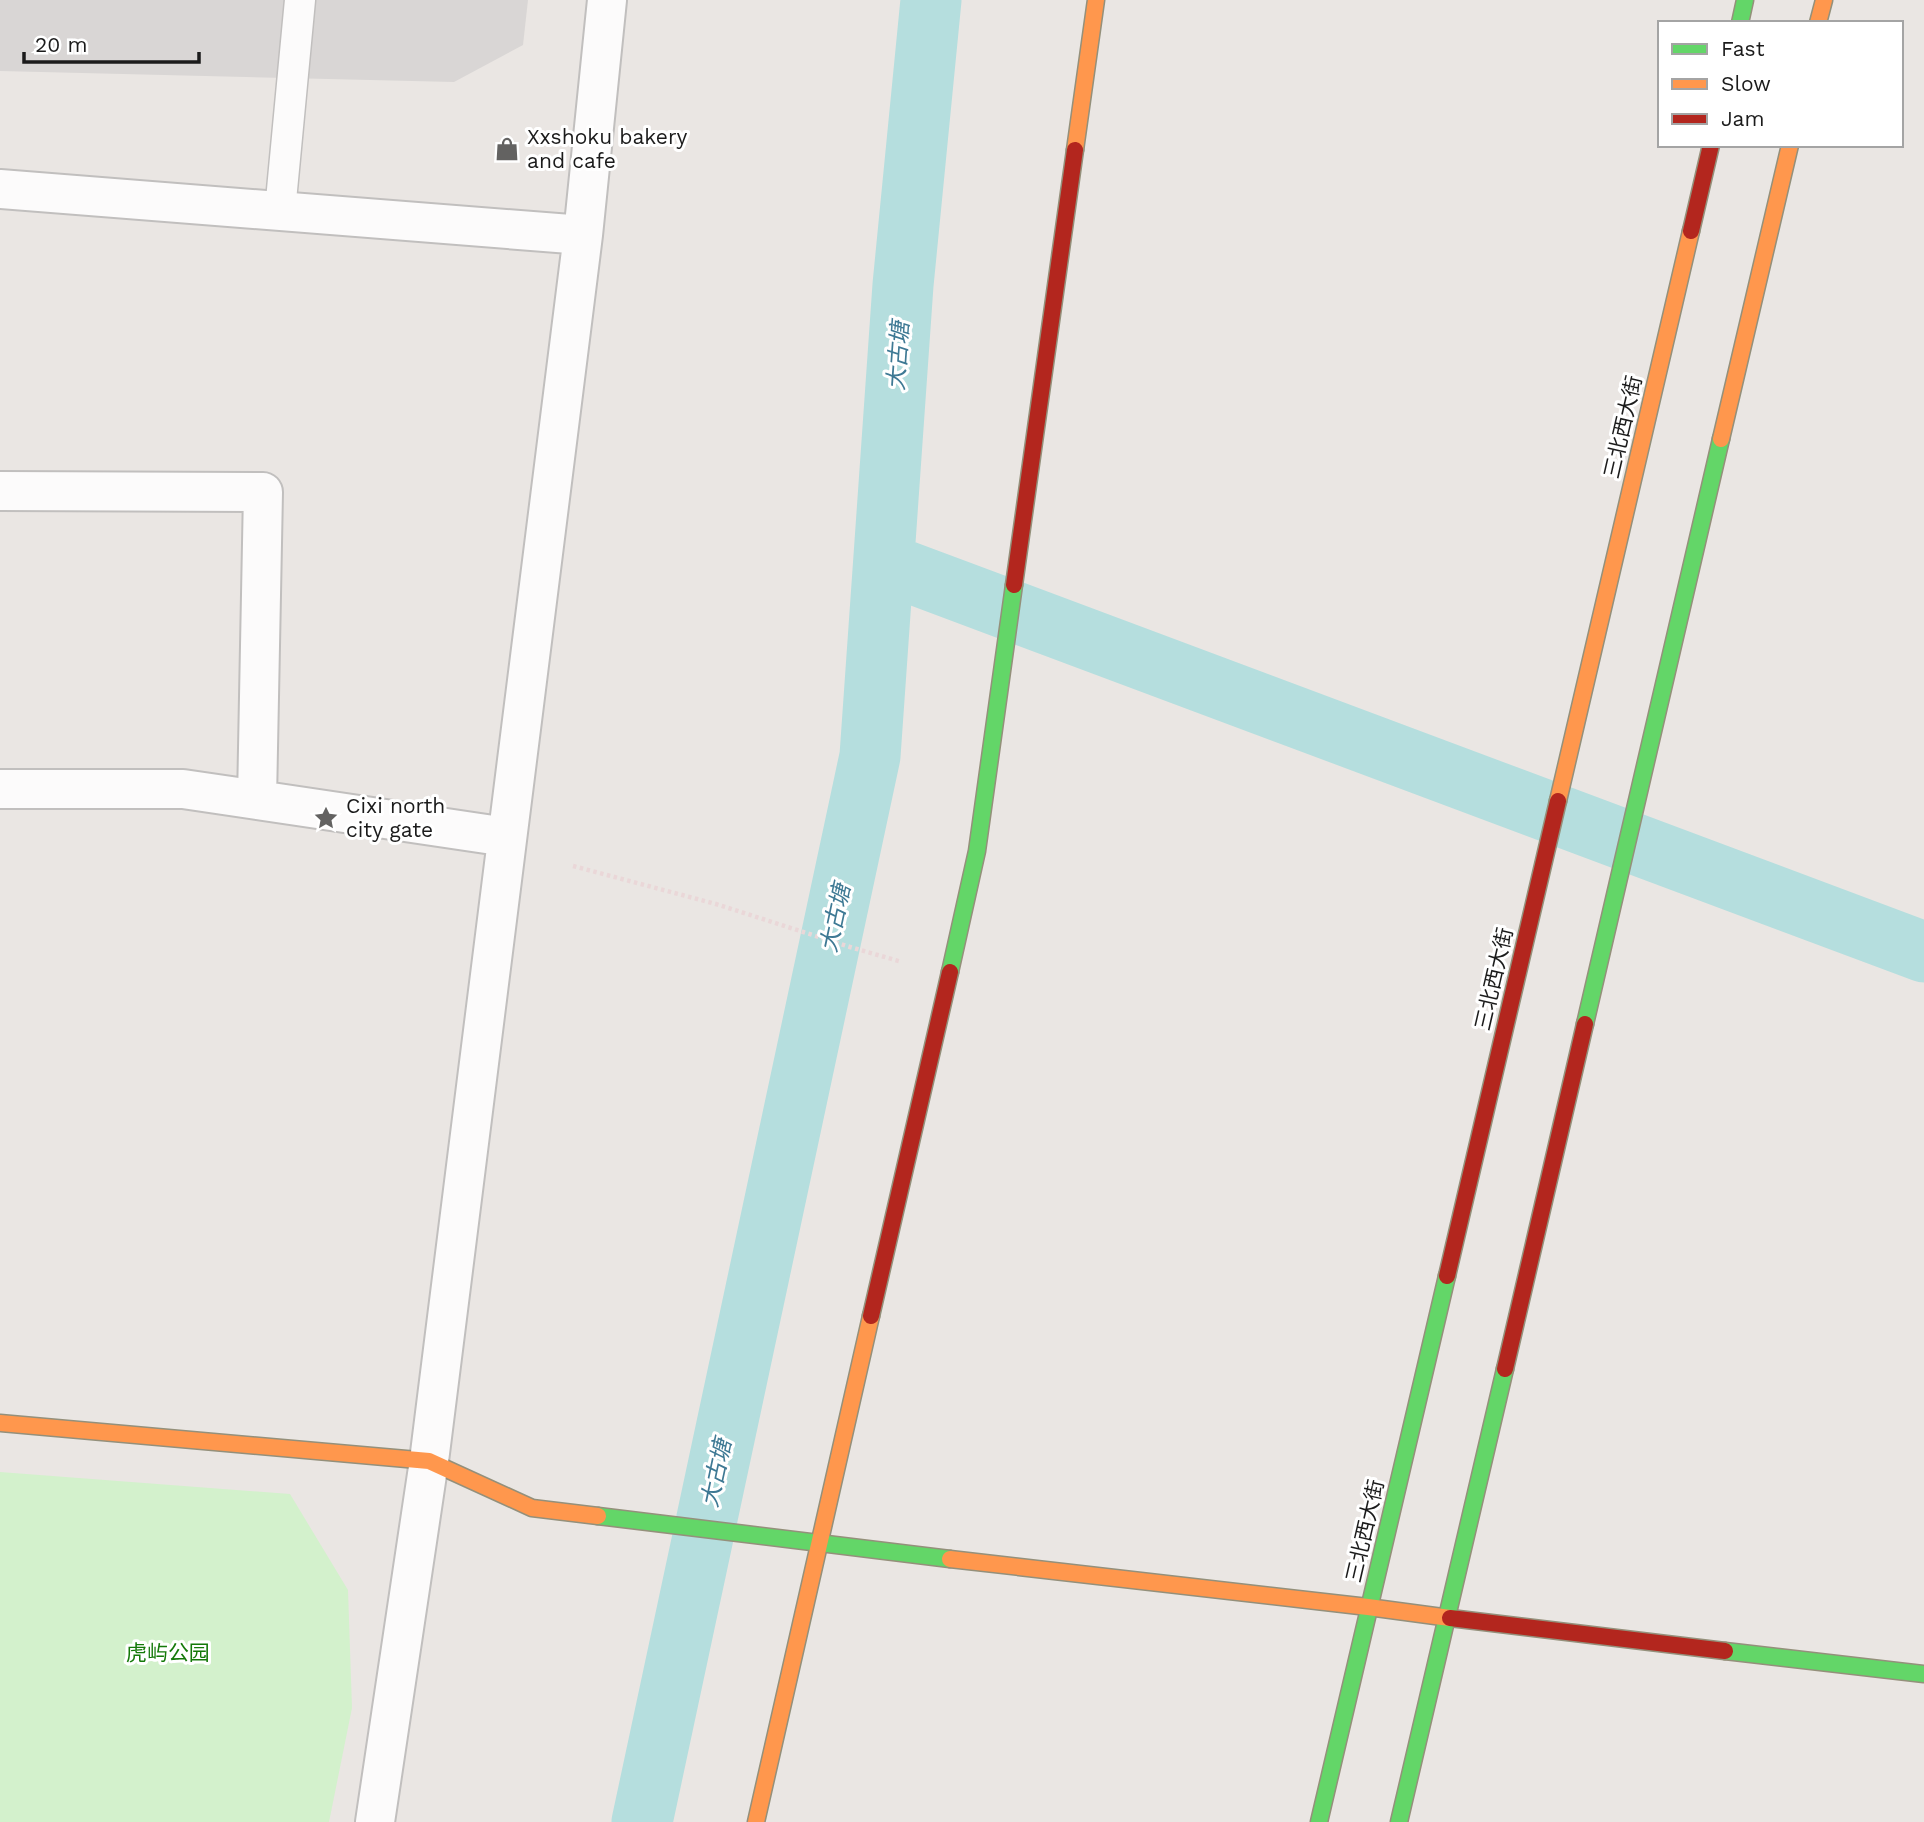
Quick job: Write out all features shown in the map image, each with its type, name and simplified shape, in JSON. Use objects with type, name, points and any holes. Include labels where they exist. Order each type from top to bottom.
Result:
[{"type":"street","points":[[375,1822],[429,1461],[583,235],[607,0]]},
{"type":"street","points":[[756,1822],[977,851],[1096,0]]},
{"type":"street","points":[[1740,21],[1745,0]]},
{"type":"street","points":[[1819,21],[1824,0]]},
{"type":"street","name":"三北西大街","points":[[1319,1822],[1711,147]]},
{"type":"street","points":[[1399,1822],[1790,147]]},
{"type":"street","points":[[0,189],[583,235]]},
{"type":"street","points":[[0,491],[263,492],[257,800]]},
{"type":"street","points":[[0,789],[183,789],[493,835],[507,834]]},
{"type":"street","points":[[0,1423],[429,1461],[532,1508],[819,1545],[1924,1674]]},
{"type":"lane","points":[[280,211],[299,0]]},
{"type":"path","points":[[573,866],[716,904],[849,947]]},
{"type":"shaded area","points":[[0,0],[528,0],[523,45],[454,82],[0,71]]},
{"type":"green space","name":"虎屿公园","points":[[0,1472],[290,1494],[348,1590],[352,1708],[329,1822],[0,1822]]},
{"type":"waterway","name":"大古塘","points":[[642,1822],[870,756],[903,285],[931,0]]},
{"type":"waterway","points":[[884,563],[1924,952]]},
{"type":"traffic: fast","points":[[1740,21],[1745,0]]},
{"type":"traffic: fast","points":[[1585,1024],[1721,439]]},
{"type":"traffic: fast","points":[[950,972],[977,851],[1014,585]]},
{"type":"traffic: fast","points":[[1319,1822],[1447,1276]]},
{"type":"traffic: fast","points":[[1399,1822],[1505,1369]]},
{"type":"traffic: fast","points":[[598,1516],[950,1559]]},
{"type":"traffic: fast","points":[[1725,1651],[1924,1674]]},
{"type":"traffic: slow","points":[[1075,150],[1096,0]]},
{"type":"traffic: slow","points":[[1819,21],[1824,0]]},
{"type":"traffic: slow","points":[[1721,439],[1790,147]]},
{"type":"traffic: slow","points":[[1558,801],[1691,231]]},
{"type":"traffic: slow","points":[[756,1822],[871,1316]]},
{"type":"traffic: slow","points":[[0,1423],[429,1461],[532,1508],[598,1516]]},
{"type":"traffic: slow","points":[[950,1559],[1450,1618]]},
{"type":"traffic: jam","points":[[1691,231],[1711,147]]},
{"type":"traffic: jam","points":[[1014,585],[1075,150]]},
{"type":"traffic: jam","points":[[1447,1276],[1558,801]]},
{"type":"traffic: jam","points":[[871,1316],[950,972]]},
{"type":"traffic: jam","points":[[1505,1369],[1585,1024]]},
{"type":"traffic: jam","points":[[1450,1618],[1725,1651]]},
{"type":"place","name":"Xxshoku bakery and cafe","points":[[507,149]]},
{"type":"place","name":"Cixi north city gate","points":[[326,818]]}]
